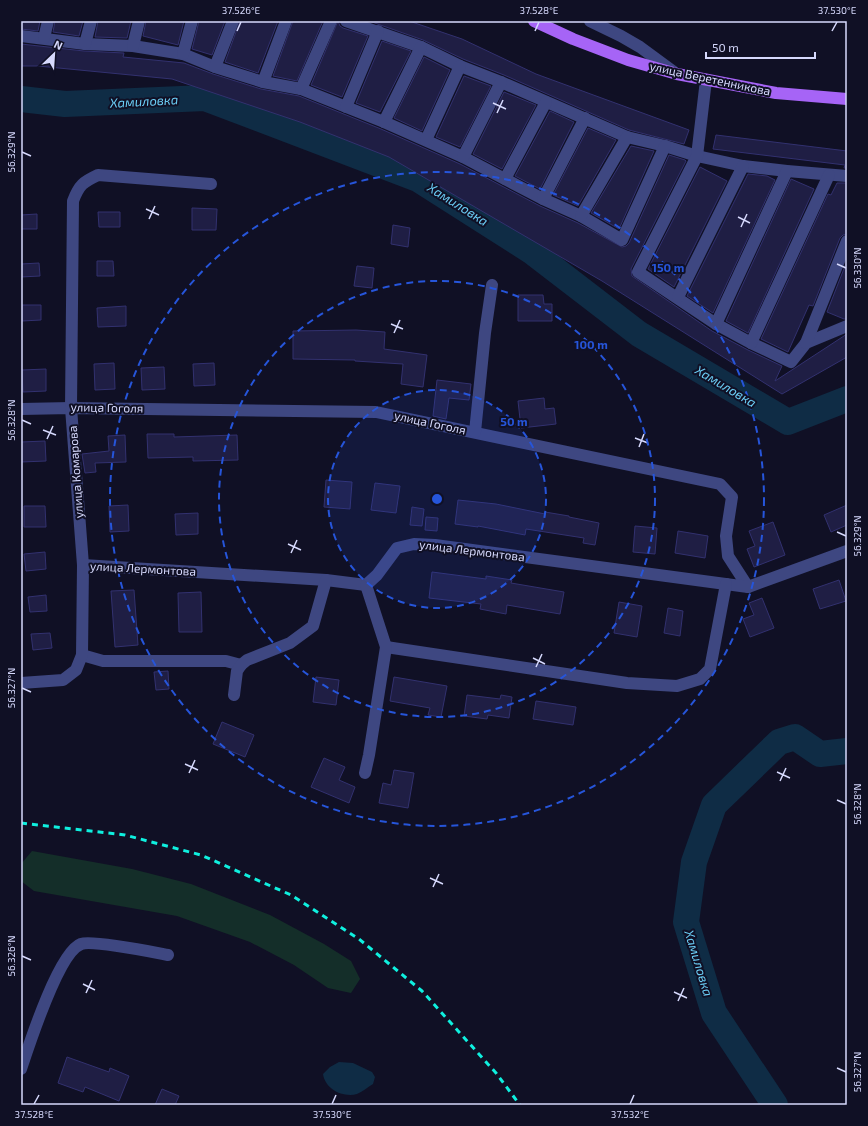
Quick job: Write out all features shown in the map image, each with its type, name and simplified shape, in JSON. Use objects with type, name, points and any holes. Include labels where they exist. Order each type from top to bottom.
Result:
[{"type":"main road","name":"улица Веретенникова","points":[[534,21],[573,39],[628,60],[676,74],[776,93],[847,99]]},
{"type":"street","points":[[44,38],[48,21]]},
{"type":"street","points":[[85,44],[90,21]]},
{"type":"street","points":[[133,46],[139,21]]},
{"type":"street","points":[[183,54],[192,21]]},
{"type":"street","points":[[215,67],[233,21]]},
{"type":"street","points":[[263,82],[286,21]]},
{"type":"street","points":[[301,89],[331,21]]},
{"type":"street","points":[[346,21],[421,47],[460,66],[502,82],[627,138],[743,166],[847,176]]},
{"type":"street","points":[[590,21],[640,47],[676,74]]},
{"type":"street","points":[[346,107],[378,31]]},
{"type":"street","points":[[21,36],[85,44],[133,46],[183,54],[215,67],[263,82],[301,89],[384,122],[463,157],[543,199],[581,216],[622,240],[665,146]]},
{"type":"street","points":[[384,122],[421,47]]},
{"type":"street","points":[[426,140],[460,66]]},
{"type":"street","points":[[706,80],[697,156],[638,272],[678,297],[716,324],[791,362],[806,343],[847,241]]},
{"type":"street","points":[[463,157],[502,82]]},
{"type":"street","points":[[505,179],[546,102]]},
{"type":"street","points":[[543,199],[585,118]]},
{"type":"street","points":[[581,216],[627,138]]},
{"type":"street","points":[[678,297],[743,166]]},
{"type":"street","points":[[716,324],[787,171]]},
{"type":"street","name":"улица Комарова","points":[[21,682],[63,680],[76,670],[82,655],[83,565],[71,408],[73,201],[78,188],[89,179],[98,175],[211,184]]},
{"type":"street","points":[[751,343],[829,175]]},
{"type":"street","points":[[475,432],[485,334],[492,285]]},
{"type":"street","points":[[806,343],[847,326]]},
{"type":"street","name":"улица Гоголя","points":[[21,409],[71,408],[376,412],[720,484],[732,497],[726,536],[728,556],[748,587]]},
{"type":"street","name":"улица Лермонтова","points":[[83,565],[326,580],[366,585],[377,575],[397,548],[414,544],[443,546],[748,587],[847,551]]},
{"type":"street","points":[[234,695],[237,671],[241,665],[247,660],[290,643],[313,626],[326,580]]},
{"type":"street","points":[[386,647],[627,683],[677,686],[700,680],[710,669],[726,584]]},
{"type":"street","points":[[365,773],[386,647],[366,585]]},
{"type":"street","points":[[82,655],[103,661],[226,661],[241,665]]},
{"type":"street","points":[[21,1069],[47,997],[60,968],[69,954],[80,944],[93,943],[168,955]]},
{"type":"green space","points":[[32,851],[132,869],[191,884],[270,915],[324,944],[351,961],[360,979],[351,993],[328,988],[294,965],[250,942],[177,916],[34,891],[21,881],[21,864]]},
{"type":"water","points":[[339,1062],[353,1063],[372,1072],[375,1077],[373,1084],[363,1091],[352,1095],[346,1095],[331,1088],[324,1079],[323,1074],[330,1067]]},
{"type":"building","points":[[21,21],[40,21],[38,31],[21,29]]},
{"type":"building","points":[[55,21],[83,21],[79,36],[53,32]]},
{"type":"building","points":[[98,21],[131,21],[127,38],[95,37]]},
{"type":"building","points":[[146,21],[184,21],[178,45],[143,36]]},
{"type":"building","points":[[199,21],[225,21],[212,55],[192,49]]},
{"type":"building","points":[[240,21],[278,21],[258,73],[225,62]]},
{"type":"building","points":[[293,21],[323,21],[297,81],[273,76]]},
{"type":"building","points":[[338,21],[340,26],[343,28],[368,36],[342,97],[311,85]]},
{"type":"building","points":[[369,21],[409,21],[462,39],[536,74],[689,130],[684,144],[629,130],[504,75],[463,59],[423,40]]},
{"type":"building","points":[[382,41],[411,51],[380,112],[356,103]]},
{"type":"building","points":[[21,44],[84,51],[124,53],[123,57],[184,63],[261,89],[299,96],[381,129],[460,164],[540,206],[578,223],[622,247],[629,243],[669,155],[685,160],[686,161],[631,269],[632,276],[712,331],[782,366],[775,381],[847,334],[847,357],[782,394],[602,281],[389,157],[300,122],[172,79],[38,66],[21,66]]},
{"type":"building","points":[[424,57],[450,70],[422,131],[394,118]]},
{"type":"building","points":[[464,76],[491,86],[460,147],[436,137]]},
{"type":"building","points":[[504,92],[536,105],[502,169],[473,154]]},
{"type":"building","points":[[550,111],[574,122],[540,189],[515,176]]},
{"type":"building","points":[[588,128],[616,140],[578,206],[553,195]]},
{"type":"building","points":[[716,135],[847,151],[847,168],[844,168],[845,165],[713,149]]},
{"type":"building","points":[[631,146],[654,151],[619,229],[591,213]]},
{"type":"building","points":[[700,167],[727,181],[674,287],[648,269]]},
{"type":"building","points":[[748,174],[767,176],[775,180],[713,313],[687,296]]},
{"type":"building","points":[[791,179],[814,189],[748,333],[726,321]]},
{"type":"building","points":[[837,183],[847,183],[847,234],[840,238],[813,306],[809,305],[788,352],[761,339],[828,194],[831,195]]},
{"type":"building","points":[[192,208],[217,209],[216,230],[192,230]]},
{"type":"building","points":[[98,212],[120,212],[120,227],[99,227]]},
{"type":"building","points":[[37,214],[37,229],[21,229],[21,215]]},
{"type":"building","points":[[393,225],[410,228],[408,247],[391,244]]},
{"type":"building","points":[[97,261],[113,261],[114,276],[97,276]]},
{"type":"building","points":[[847,261],[847,319],[844,319],[827,312]]},
{"type":"building","points":[[39,263],[40,276],[21,277],[21,264]]},
{"type":"building","points":[[357,266],[374,268],[372,288],[354,286]]},
{"type":"building","points":[[518,295],[543,295],[544,304],[552,304],[552,321],[518,321]]},
{"type":"building","points":[[22,305],[41,305],[41,320],[22,321]]},
{"type":"building","points":[[126,306],[126,326],[98,327],[97,308]]},
{"type":"building","points":[[356,330],[385,332],[384,349],[427,355],[423,387],[401,384],[403,364],[355,360],[293,359],[293,331]]},
{"type":"building","points":[[114,363],[115,389],[95,390],[94,364]]},
{"type":"building","points":[[214,363],[215,385],[194,386],[193,364]]},
{"type":"building","points":[[164,367],[165,389],[142,390],[141,368]]},
{"type":"building","points":[[46,369],[46,391],[23,392],[22,370]]},
{"type":"building","points":[[437,380],[471,384],[469,400],[449,398],[446,419],[433,416]]},
{"type":"building","points":[[544,398],[545,409],[554,408],[556,424],[521,428],[518,401]]},
{"type":"building","points":[[147,434],[174,434],[174,437],[237,435],[238,460],[193,461],[193,457],[148,458]]},
{"type":"building","points":[[125,435],[126,462],[95,463],[96,472],[85,473],[82,454],[109,451],[108,436]]},
{"type":"building","points":[[45,441],[46,461],[21,462],[21,442]]},
{"type":"building","points":[[326,480],[352,482],[350,509],[324,507]]},
{"type":"building","points":[[375,483],[400,486],[396,513],[371,510]]},
{"type":"building","points":[[458,500],[496,504],[545,514],[545,512],[569,516],[599,523],[595,545],[583,543],[584,538],[526,529],[525,535],[478,526],[455,524]]},
{"type":"building","points":[[128,505],[129,531],[110,532],[109,506]]},
{"type":"building","points":[[847,505],[847,525],[831,532],[824,515]]},
{"type":"building","points":[[24,506],[45,506],[46,527],[24,527]]},
{"type":"building","points":[[412,507],[424,509],[422,526],[410,525]]},
{"type":"building","points":[[198,513],[198,534],[176,535],[175,514]]},
{"type":"building","points":[[426,517],[438,518],[437,531],[425,530]]},
{"type":"building","points":[[773,522],[785,555],[754,567],[747,549],[755,546],[749,531]]},
{"type":"building","points":[[635,526],[657,528],[655,554],[633,552]]},
{"type":"building","points":[[678,531],[708,536],[705,558],[675,553]]},
{"type":"building","points":[[45,552],[46,569],[26,571],[24,554]]},
{"type":"building","points":[[432,572],[486,579],[486,576],[512,580],[511,583],[564,592],[560,614],[507,605],[506,614],[480,609],[481,604],[429,598]]},
{"type":"building","points":[[839,580],[846,601],[820,609],[813,589]]},
{"type":"building","points":[[134,590],[138,645],[115,647],[111,591]]},
{"type":"building","points":[[201,592],[202,632],[179,632],[178,593]]},
{"type":"building","points":[[46,595],[47,611],[30,612],[28,597]]},
{"type":"building","points":[[762,598],[774,628],[750,637],[743,619],[754,615],[749,603]]},
{"type":"building","points":[[619,602],[642,606],[637,637],[614,633]]},
{"type":"building","points":[[668,608],[683,611],[680,636],[664,633]]},
{"type":"building","points":[[50,633],[52,648],[33,650],[31,634]]},
{"type":"building","points":[[168,671],[169,689],[156,690],[154,672]]},
{"type":"building","points":[[316,677],[339,680],[336,705],[313,702]]},
{"type":"building","points":[[394,677],[447,686],[441,717],[428,715],[430,708],[390,701]]},
{"type":"building","points":[[467,695],[500,699],[501,695],[512,697],[509,718],[488,715],[487,719],[464,716]]},
{"type":"building","points":[[536,701],[576,707],[573,725],[533,719]]},
{"type":"building","points":[[222,722],[254,735],[245,757],[213,744]]},
{"type":"building","points":[[324,758],[345,767],[339,780],[355,787],[349,803],[311,787]]},
{"type":"building","points":[[394,770],[414,773],[408,808],[379,803],[383,783],[391,785]]},
{"type":"building","points":[[67,1057],[109,1072],[110,1068],[129,1076],[119,1101],[85,1087],[83,1092],[58,1083]]},
{"type":"building","points":[[162,1089],[179,1096],[175,1105],[155,1105]]},
{"type":"waterway","name":"Хамиловка","points":[[21,99],[65,104],[205,98],[418,179],[531,251],[639,334],[788,422],[847,399]]},
{"type":"waterway","name":"Хамиловка","points":[[775,1105],[714,1013],[686,922],[694,862],[714,805],[779,742],[795,737],[820,754],[847,751]]},
{"type":"railway","points":[[21,823],[125,835],[201,855],[291,895],[359,939],[422,991],[496,1073],[520,1105]]}]
